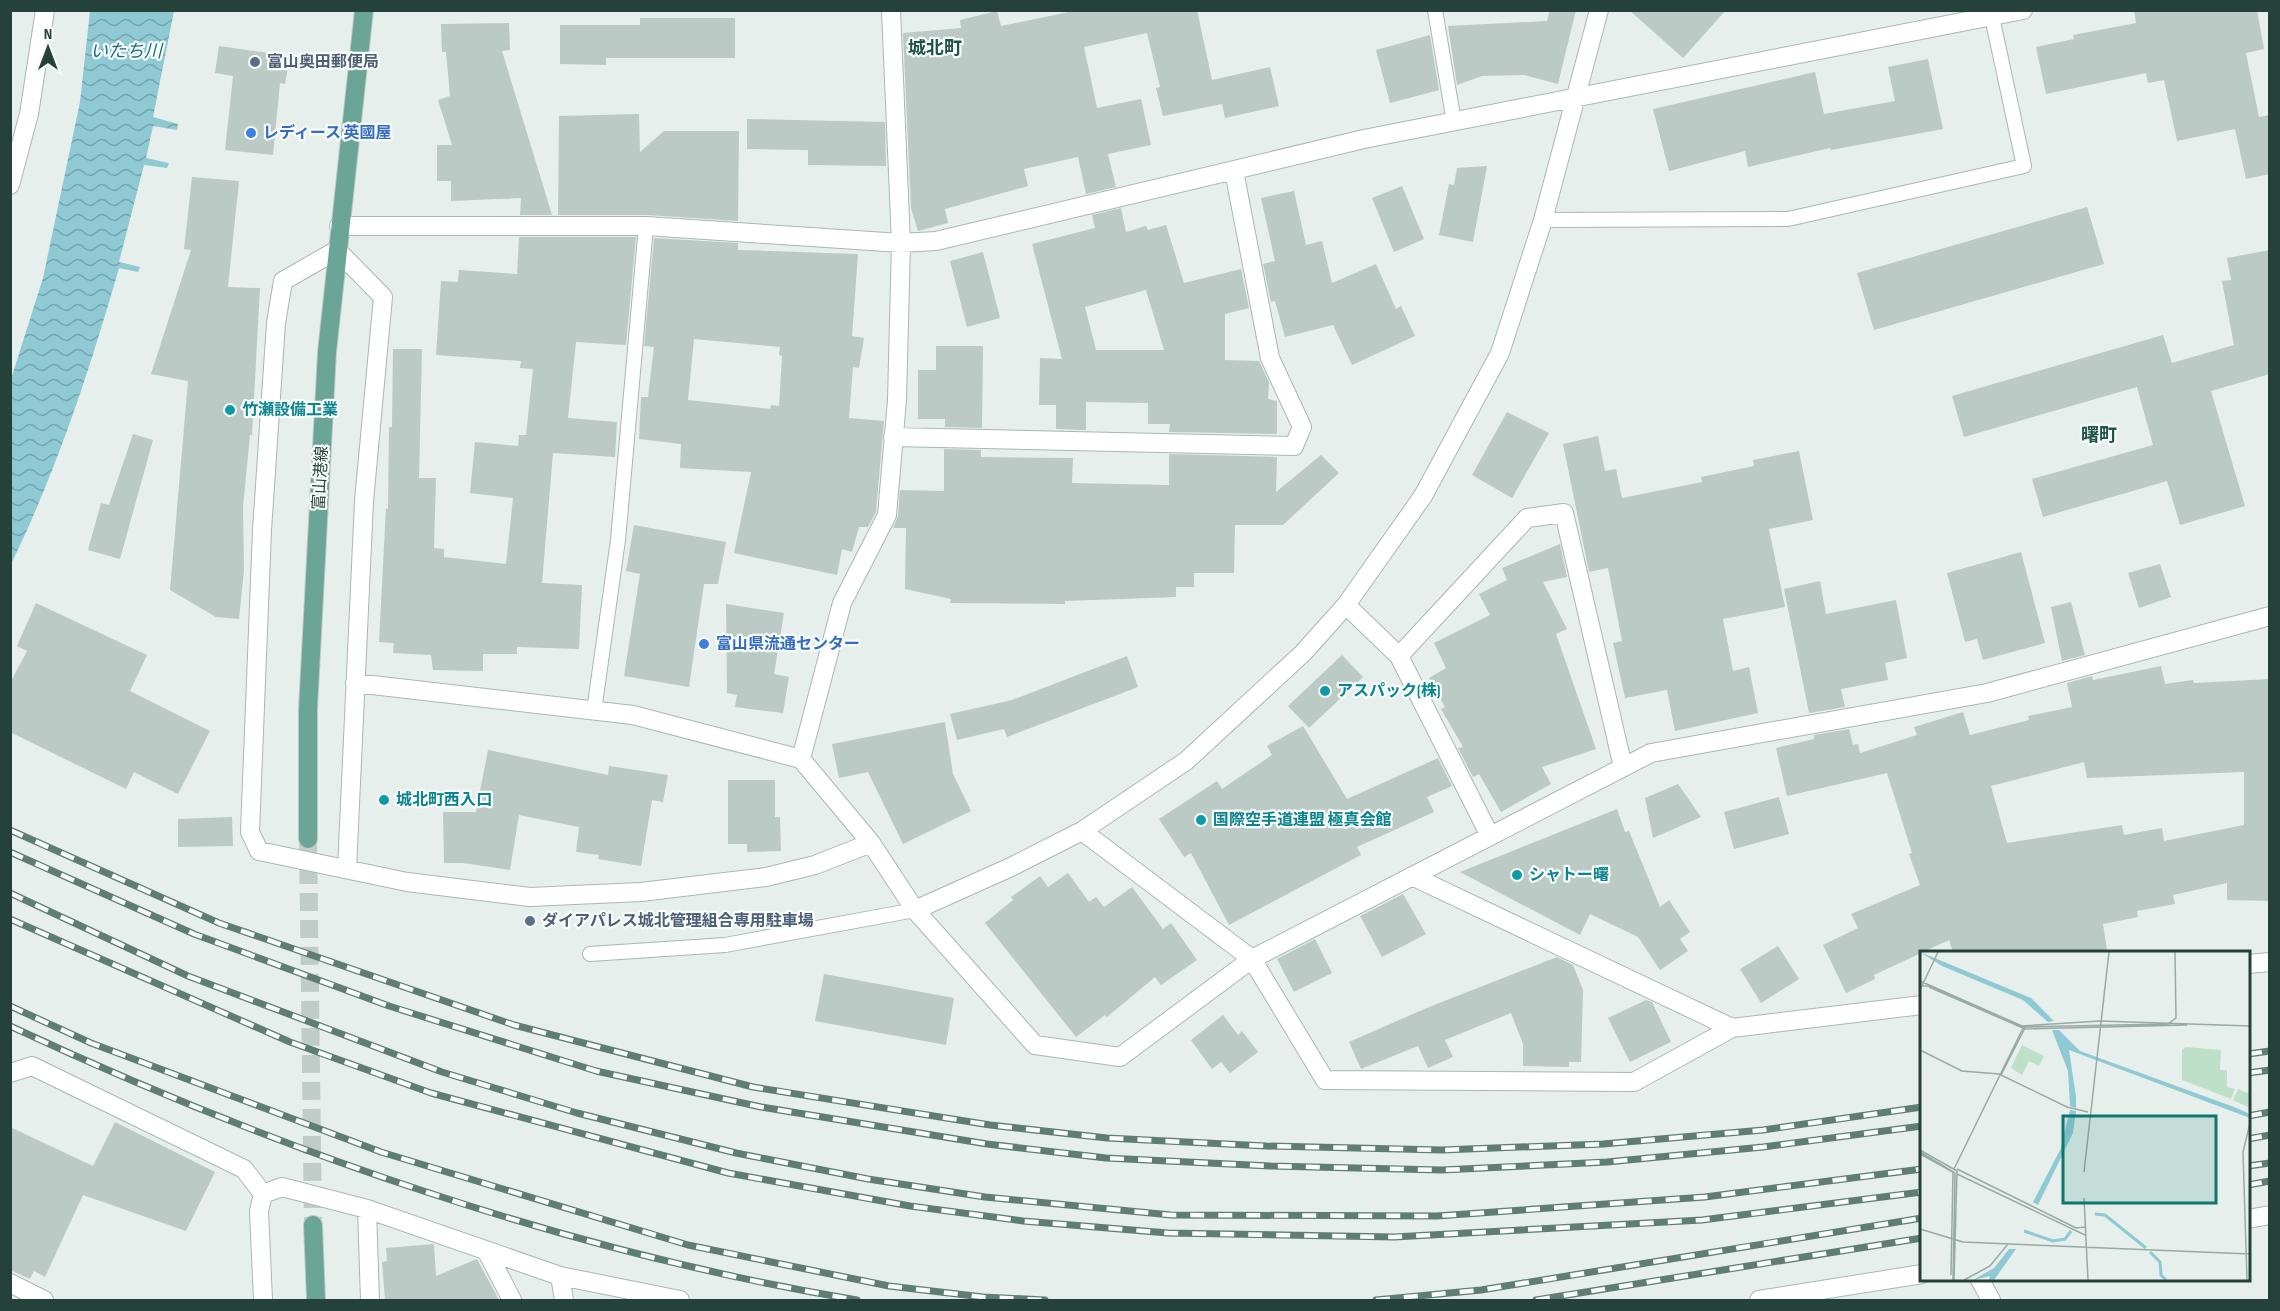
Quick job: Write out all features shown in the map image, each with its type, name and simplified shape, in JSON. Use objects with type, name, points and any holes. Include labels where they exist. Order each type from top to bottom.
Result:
[{"type":"main road","name":"富山港線","points":[[308,839],[308,709],[327,352],[364,10]]},
{"type":"main road","points":[[314,1225],[316,1300]]},
{"type":"street","points":[[10,185],[28,114],[45,10]]},
{"type":"street","points":[[801,759],[842,603],[887,515],[893,438],[901,243],[891,10]]},
{"type":"street","points":[[915,910],[1011,867],[1082,831],[1186,761],[1304,653],[1346,604],[1423,496],[1500,353],[1543,220],[1599,10]]},
{"type":"street","points":[[339,226],[646,226],[901,243],[936,241],[1364,139],[2023,10]]},
{"type":"street","points":[[893,438],[1294,446],[1302,427],[1270,358],[1234,171]]},
{"type":"street","points":[[347,869],[364,501],[383,297],[337,250],[283,281],[276,323],[262,530],[250,832],[259,851],[407,882],[530,897],[641,892],[766,877],[815,865],[871,843]]},
{"type":"street","points":[[1399,656],[1527,518],[1564,513],[1623,767]]},
{"type":"street","points":[[1346,604],[1399,656],[1489,834]]},
{"type":"street","points":[[355,683],[633,715],[801,759],[871,843],[915,910],[1035,1045],[1120,1057],[1252,959],[1489,834],[1651,753],[1987,693],[2270,616]]},
{"type":"street","points":[[1082,831],[1252,959],[1324,1080],[1634,1082],[1732,1028],[1920,1005]]},
{"type":"street","points":[[1412,876],[1732,1028]]},
{"type":"street","points":[[2250,964],[2270,962]]},
{"type":"street","points":[[10,1073],[32,1066],[244,1169],[263,1194]]},
{"type":"street","points":[[263,1194],[282,1187],[367,1209],[561,1276],[680,1300]]},
{"type":"street","points":[[263,1194],[259,1211],[263,1300]]},
{"type":"street","points":[[367,1209],[370,1300]]},
{"type":"street","points":[[2250,1219],[2270,1215]]},
{"type":"street","points":[[486,1250],[512,1300]]},
{"type":"street","points":[[1760,1300],[1789,1298],[1920,1274]]},
{"type":"street","points":[[561,1276],[564,1300]]},
{"type":"street","points":[[1981,1281],[1991,1300]]},
{"type":"street","points":[[10,1283],[44,1300]]},
{"type":"lane","points":[[1435,10],[1454,122]]},
{"type":"lane","points":[[1543,220],[1788,219],[2024,166],[1992,17]]},
{"type":"lane","points":[[594,711],[618,540],[646,226]]},
{"type":"lane","points":[[590,954],[725,945],[915,910]]},
{"type":"water","name":"いたち川","points":[[90,11],[174,11],[153,117],[178,124],[177,130],[153,126],[146,158],[169,163],[167,168],[144,165],[119,262],[140,267],[138,272],[119,268],[58,456],[11,564],[11,379],[43,278],[80,102]]},
{"type":"building","points":[[1078,10],[1197,10],[1212,80],[1270,67],[1279,106],[1225,118],[1222,104],[1163,116],[1156,88],[1160,87],[1147,33],[1084,47],[1097,108],[1141,99],[1151,145],[1108,154],[1116,187],[1086,194],[1078,157],[1024,169],[1028,186],[945,209],[948,223],[918,231],[911,208],[903,33],[961,28],[960,20],[997,11],[1001,26]]},
{"type":"building","points":[[1550,10],[1576,10],[1558,84],[1524,75],[1482,76],[1457,85],[1448,26],[1547,21]]},
{"type":"building","points":[[1629,10],[1726,10],[1683,58]]},
{"type":"building","points":[[2134,10],[2257,10],[2264,49],[2246,53],[2259,117],[2270,115],[2270,174],[2246,179],[2235,129],[2177,141],[2164,80],[2148,83],[2146,73],[2046,94],[2036,47],[2074,39],[2073,35],[2136,23]]},
{"type":"building","points":[[640,18],[735,18],[735,58],[606,58],[606,65],[560,64],[560,25],[640,25]]},
{"type":"building","points":[[509,23],[510,50],[502,51],[552,215],[520,215],[521,198],[451,201],[451,181],[437,181],[437,145],[452,145],[438,100],[450,96],[446,52],[442,52],[441,24]]},
{"type":"building","points":[[1430,35],[1439,90],[1390,103],[1376,50]]},
{"type":"building","points":[[219,46],[290,56],[285,84],[280,83],[273,155],[225,150],[233,76],[215,73]]},
{"type":"building","points":[[1928,59],[1943,129],[1831,150],[1830,148],[1748,167],[1745,151],[1669,171],[1653,109],[1815,72],[1824,114],[1895,101],[1888,67]]},
{"type":"building","points":[[639,114],[640,152],[664,131],[739,131],[738,221],[647,215],[558,215],[559,116]]},
{"type":"building","points":[[747,119],[885,122],[886,166],[808,165],[808,150],[747,149]]},
{"type":"building","points":[[1487,166],[1473,242],[1439,235],[1449,184],[1454,185],[1457,168]]},
{"type":"building","points":[[192,177],[239,181],[228,287],[260,288],[252,435],[250,435],[243,507],[244,570],[239,619],[216,617],[170,590],[188,381],[151,374],[191,250],[184,249]]},
{"type":"building","points":[[1402,186],[1424,239],[1394,252],[1372,198]]},
{"type":"building","points":[[1294,191],[1306,245],[1322,241],[1332,283],[1376,264],[1396,309],[1401,306],[1415,336],[1352,365],[1333,325],[1285,337],[1275,301],[1271,302],[1263,264],[1275,261],[1261,198]]},
{"type":"building","points":[[2087,207],[2104,264],[1874,330],[1857,273]]},
{"type":"building","points":[[1121,208],[1126,232],[1146,226],[1148,230],[1166,225],[1184,283],[1241,269],[1249,308],[1225,314],[1225,360],[1259,361],[1269,382],[1268,399],[1277,401],[1277,434],[1169,432],[1170,424],[1148,424],[1148,403],[1086,402],[1086,430],[1056,429],[1056,405],[1039,405],[1040,358],[1062,359],[1032,244],[1095,228],[1092,215]],"holes":[[[1146,290],[1164,350],[1096,350],[1085,307]]]},
{"type":"building","points":[[519,237],[636,237],[626,345],[576,342],[568,418],[617,422],[615,457],[553,453],[542,583],[582,585],[579,649],[517,647],[517,654],[483,654],[483,671],[433,670],[431,655],[393,653],[394,643],[379,642],[386,508],[388,509],[389,427],[392,427],[393,349],[422,349],[419,478],[436,478],[434,548],[444,549],[444,557],[506,564],[513,498],[470,493],[475,442],[518,446],[519,435],[526,435],[533,369],[520,368],[521,361],[436,355],[441,281],[458,282],[459,270],[517,274]]},
{"type":"building","points":[[654,238],[738,243],[738,250],[858,254],[852,336],[864,338],[859,368],[853,367],[849,418],[884,421],[876,512],[868,527],[859,527],[852,552],[842,549],[837,575],[734,553],[751,472],[680,468],[681,444],[639,439],[641,397],[648,397],[654,347],[644,346]],"holes":[[[694,339],[780,347],[779,355],[782,356],[779,406],[771,405],[770,409],[688,400]]]},
{"type":"building","points":[[2270,250],[2270,374],[2211,391],[2245,506],[2180,525],[2167,481],[2043,517],[2032,479],[2153,445],[2137,387],[1964,437],[1952,396],[2163,335],[2172,363],[2234,345],[2222,281],[2231,280],[2227,258]]},
{"type":"building","points":[[983,252],[1000,318],[967,327],[950,261]]},
{"type":"building","points":[[936,346],[983,346],[982,428],[945,427],[945,419],[918,419],[918,370],[936,370]]},
{"type":"building","points":[[1507,412],[1549,433],[1512,498],[1472,475]]},
{"type":"building","points":[[133,434],[153,440],[120,559],[88,550],[101,503],[109,505]]},
{"type":"building","points":[[1598,436],[1605,471],[1616,469],[1622,498],[1702,482],[1701,477],[1754,466],[1753,460],[1799,451],[1813,520],[1769,529],[1785,607],[1723,619],[1733,671],[1749,667],[1758,713],[1675,731],[1667,690],[1625,698],[1613,643],[1622,641],[1608,568],[1589,572],[1563,444]]},
{"type":"building","points":[[944,449],[981,450],[981,457],[1073,458],[1072,483],[1169,485],[1169,454],[1277,457],[1276,492],[1321,455],[1339,473],[1283,525],[1235,525],[1234,573],[1194,573],[1194,587],[1176,587],[1176,597],[1065,601],[1065,604],[950,603],[951,599],[905,589],[906,528],[893,528],[898,516],[900,490],[944,491]]},
{"type":"building","points":[[634,525],[726,542],[718,584],[704,584],[689,687],[624,676],[640,574],[626,571]]},
{"type":"building","points":[[1560,544],[1567,577],[1543,582],[1567,629],[1556,634],[1596,749],[1542,767],[1551,784],[1501,812],[1479,774],[1473,777],[1458,748],[1463,747],[1441,709],[1445,707],[1429,678],[1446,668],[1434,643],[1490,615],[1479,594],[1507,580],[1502,568]]},
{"type":"building","points":[[2021,552],[2045,643],[1983,660],[1977,639],[1965,642],[1947,573]]},
{"type":"building","points":[[2160,564],[2171,597],[2139,608],[2128,573]]},
{"type":"building","points":[[1820,581],[1826,614],[1896,600],[1907,658],[1885,663],[1888,680],[1841,689],[1845,707],[1809,713],[1784,589]]},
{"type":"building","points":[[2071,602],[2085,655],[2062,661],[2051,607]]},
{"type":"building","points":[[36,603],[147,655],[130,691],[210,731],[178,794],[134,772],[126,789],[10,732],[10,683],[27,651],[17,646]]},
{"type":"building","points":[[726,604],[784,613],[774,674],[789,677],[783,713],[735,707],[737,695],[727,693]]},
{"type":"building","name":"アスパック(株)","points":[[1342,655],[1363,677],[1309,728],[1288,706]]},
{"type":"building","points":[[1127,656],[1138,687],[1007,737],[1004,729],[957,740],[950,714],[1012,700]]},
{"type":"building","points":[[2161,666],[2165,684],[2193,680],[2194,683],[2270,679],[2270,901],[2227,900],[2227,883],[2173,895],[2175,904],[2137,911],[2138,917],[2103,924],[2107,950],[1953,951],[1949,940],[1925,951],[1920,951],[1920,954],[1874,975],[1875,979],[1846,993],[1823,945],[1858,928],[1851,914],[1920,885],[1909,854],[1912,853],[1887,773],[1787,796],[1776,748],[1814,739],[1814,735],[1849,729],[1853,745],[1858,744],[1860,753],[1917,735],[1914,727],[1963,712],[1970,735],[2029,720],[2028,716],[2072,707],[2067,683],[2092,676],[2093,680]],"holes":[[[2084,762],[2087,778],[2244,772],[2244,825],[2164,841],[2162,828],[2124,835],[2122,825],[2007,843],[1991,786]]]},
{"type":"building","points":[[945,722],[953,774],[971,811],[903,844],[868,772],[839,778],[832,744]]},
{"type":"building","points":[[1303,726],[1347,799],[1438,758],[1452,786],[1427,797],[1434,812],[1357,847],[1361,855],[1229,925],[1191,853],[1184,857],[1159,819],[1217,781],[1222,789],[1272,755],[1267,746]]},
{"type":"building","points":[[488,750],[608,775],[609,766],[668,775],[663,802],[652,800],[641,866],[598,859],[599,855],[576,852],[579,827],[519,815],[510,870],[463,863],[444,863],[443,812],[476,812]]},
{"type":"building","points":[[728,780],[775,780],[775,817],[780,817],[781,851],[747,852],[747,844],[728,844]]},
{"type":"building","points":[[1678,784],[1701,817],[1653,838],[1645,798]]},
{"type":"building","points":[[1779,797],[1789,834],[1734,849],[1724,812]]},
{"type":"building","points":[[1617,809],[1625,832],[1629,831],[1660,907],[1669,900],[1690,932],[1680,939],[1688,951],[1660,970],[1638,937],[1590,914],[1580,935],[1460,872]]},
{"type":"building","points":[[232,817],[233,846],[178,847],[178,819]]},
{"type":"building","points":[[1068,873],[1089,902],[1096,897],[1104,907],[1132,887],[1163,929],[1171,923],[1197,960],[1161,985],[1155,977],[1107,1017],[1105,1015],[1076,1037],[985,923],[1013,900],[1011,897],[1040,876],[1048,887]]},
{"type":"building","points":[[1403,894],[1426,934],[1382,957],[1360,916]]},
{"type":"building","points":[[1315,939],[1332,973],[1294,992],[1277,959]]},
{"type":"building","points":[[1778,946],[1799,979],[1761,1003],[1740,969]]},
{"type":"building","points":[[1557,957],[1573,965],[1583,990],[1581,1062],[1569,1062],[1569,1067],[1523,1066],[1523,1044],[1511,1013],[1445,1040],[1453,1057],[1428,1068],[1418,1046],[1361,1069],[1349,1042],[1429,1007]]},
{"type":"building","points":[[824,974],[954,998],[946,1045],[815,1021]]},
{"type":"building","points":[[1646,1000],[1652,1002],[1671,1042],[1630,1062],[1608,1018]]},
{"type":"building","points":[[1223,1015],[1238,1035],[1242,1031],[1258,1052],[1230,1073],[1221,1062],[1212,1069],[1191,1040]]},
{"type":"building","points":[[115,1122],[215,1172],[186,1231],[83,1195],[45,1277],[34,1271],[30,1279],[10,1270],[10,1127],[93,1166]]},
{"type":"building","points":[[434,1244],[436,1276],[477,1259],[499,1300],[385,1300],[382,1262],[387,1261],[386,1248]]},
{"type":"tunnel","points":[[308,839],[313,1225]]},
{"type":"railway","points":[[10,830],[219,923],[514,1025],[753,1087],[990,1125],[1107,1138],[1266,1146],[1442,1150],[1603,1144],[1763,1130],[1920,1107]]},
{"type":"railway","points":[[10,852],[194,934],[389,1006],[596,1071],[761,1107],[987,1144],[1106,1158],[1270,1166],[1442,1170],[1607,1162],[1763,1147],[1920,1126]]},
{"type":"railway","points":[[10,893],[188,976],[442,1072],[577,1113],[736,1153],[868,1179],[985,1197],[1171,1215],[1437,1216],[1705,1197],[1920,1169]]},
{"type":"railway","points":[[10,919],[290,1042],[431,1093],[728,1173],[910,1206],[1023,1221],[1168,1233],[1394,1237],[1702,1220],[1920,1192]]},
{"type":"railway","points":[[10,1006],[91,1043],[381,1152],[688,1245],[889,1286],[983,1297],[1045,1300]]},
{"type":"railway","points":[[10,1026],[214,1114],[319,1155],[425,1192],[532,1225],[640,1254],[749,1280],[857,1300]]},
{"type":"railway","points":[[2250,1054],[2270,1051]]},
{"type":"railway","points":[[2250,1073],[2270,1070]]},
{"type":"railway","points":[[2250,1116],[2270,1112]]},
{"type":"railway","points":[[2250,1139],[2270,1135]]},
{"type":"railway","points":[[2250,1166],[2270,1163]]},
{"type":"railway","points":[[2250,1185],[2270,1181]]},
{"type":"railway","points":[[1376,1300],[1481,1290],[1920,1218]]},
{"type":"railway","points":[[1536,1300],[1920,1238]]},
{"type":"place","name":"富山奥田郵便局","points":[[255,62]]},
{"type":"place","name":"レディース 英國屋","points":[[251,133]]},
{"type":"place","name":"竹瀬設備工業","points":[[230,410]]},
{"type":"place","name":"富山県流通センター","points":[[704,644]]},
{"type":"place","name":"アスパック(株)","points":[[1325,691]]},
{"type":"place","name":"城北町西入口","points":[[384,800]]},
{"type":"place","name":"国際空手道連盟 極真会館","points":[[1201,820]]},
{"type":"place","name":"シャトー曙","points":[[1517,875]]},
{"type":"place","name":"ダイアパレス城北管理組合専用駐車場","points":[[530,921]]},
{"type":"district","name":"城北町","points":[[935,48]]},
{"type":"district","name":"曙町","points":[[2099,435]]}]
